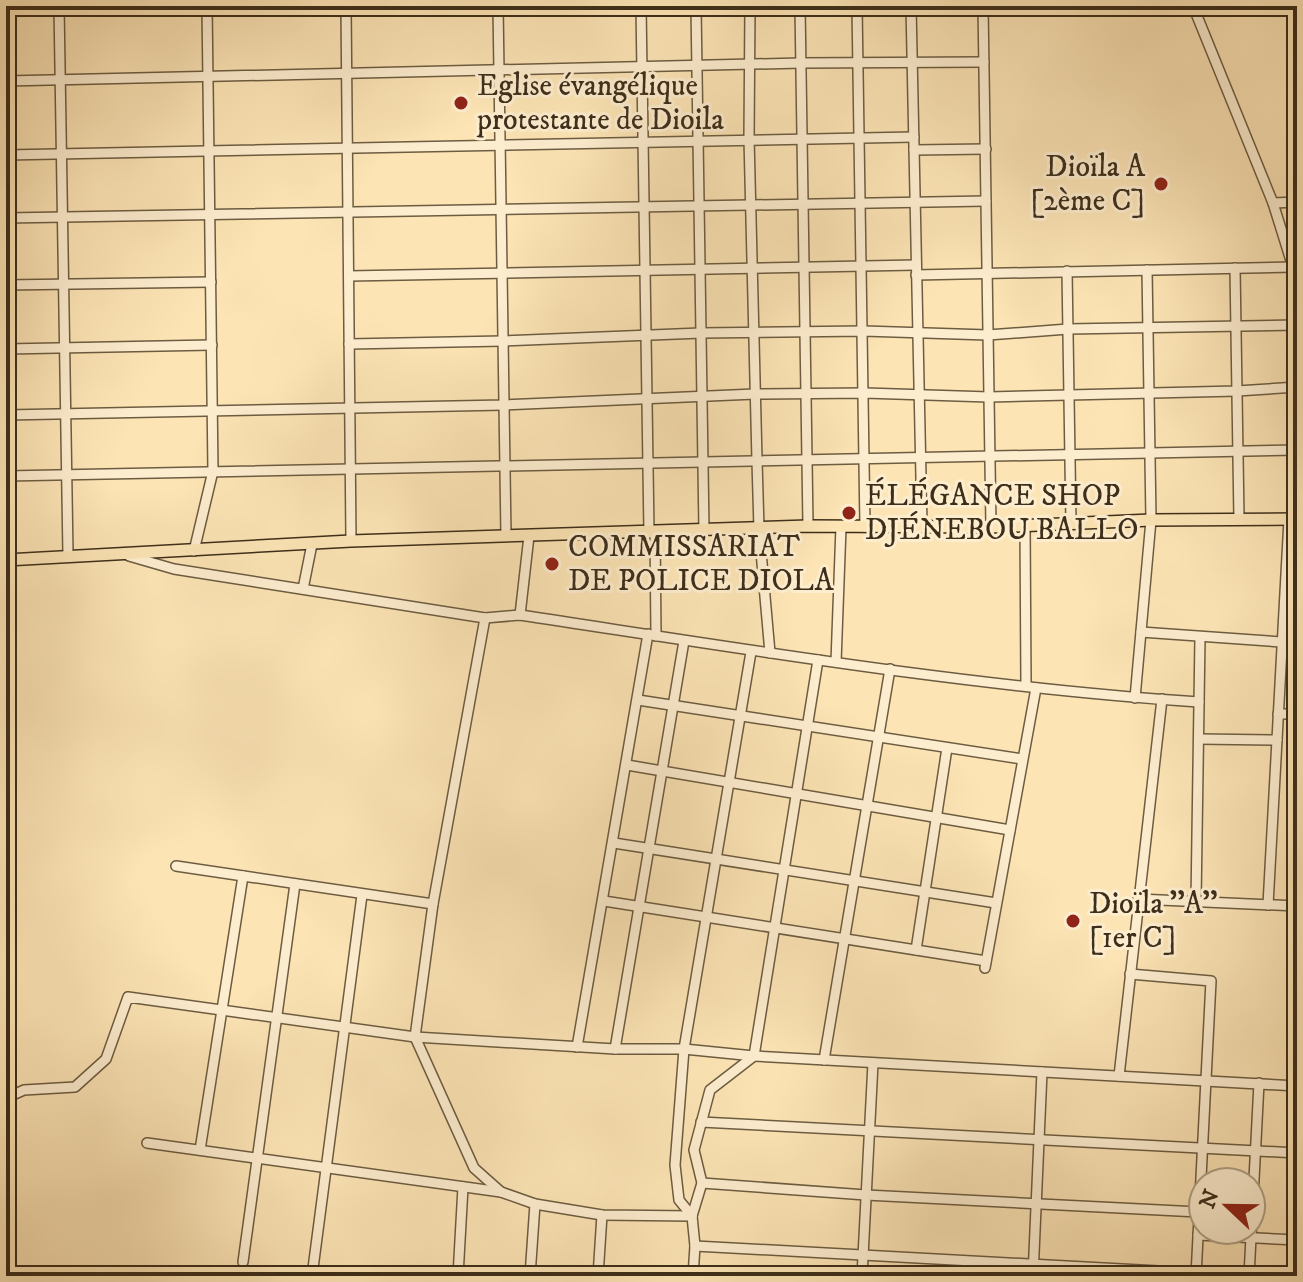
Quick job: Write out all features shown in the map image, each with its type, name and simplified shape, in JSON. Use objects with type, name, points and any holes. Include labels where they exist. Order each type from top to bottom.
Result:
[{"type":"main road","points":[[6,560],[351,541],[808,526],[991,527],[1151,520],[1293,519]]},
{"type":"street","points":[[6,18],[12,6]]},
{"type":"street","points":[[59,6],[68,555]]},
{"type":"street","points":[[194,551],[213,471],[207,6]]},
{"type":"street","points":[[346,6],[351,541]]},
{"type":"street","points":[[498,6],[506,536]]},
{"type":"street","points":[[577,1047],[652,635],[641,6]]},
{"type":"street","points":[[696,6],[704,531]]},
{"type":"street","points":[[750,6],[749,138],[759,529],[770,653]]},
{"type":"street","points":[[800,6],[808,526]]},
{"type":"street","points":[[857,6],[865,527]]},
{"type":"street","points":[[911,6],[922,525]]},
{"type":"street","points":[[983,6],[991,527]]},
{"type":"street","points":[[1193,6],[1273,203],[1294,262],[1297,280]]},
{"type":"street","points":[[6,81],[801,63],[984,62]]},
{"type":"street","points":[[6,155],[914,137]]},
{"type":"street","points":[[914,150],[986,149]]},
{"type":"street","points":[[6,218],[986,201]]},
{"type":"street","points":[[1273,203],[1297,202]]},
{"type":"street","points":[[349,276],[804,266],[861,266],[987,274],[1235,268],[1294,262]]},
{"type":"street","points":[[1235,268],[1239,519]]},
{"type":"street","points":[[1135,698],[1151,520],[1147,270]]},
{"type":"street","points":[[1067,271],[1071,523]]},
{"type":"street","points":[[6,285],[211,282]]},
{"type":"street","points":[[349,344],[701,333],[864,331],[988,335],[1068,329],[1297,325]]},
{"type":"street","points":[[6,349],[212,345]]},
{"type":"street","points":[[6,415],[504,405],[755,394],[865,393],[989,397],[1297,387]]},
{"type":"street","points":[[6,476],[1297,450]]},
{"type":"street","points":[[1268,905],[1282,642],[1293,519]]},
{"type":"street","points":[[604,901],[916,950],[985,965],[1022,759],[1031,687],[1025,525]]},
{"type":"street","points":[[836,662],[841,527]]},
{"type":"street","points":[[520,615],[529,536]]},
{"type":"street","points":[[303,589],[312,544]]},
{"type":"street","points":[[125,554],[174,569],[485,618],[520,615],[751,652],[1031,687],[1199,702]]},
{"type":"street","points":[[485,618],[433,904],[415,1037],[474,1168],[501,1192]]},
{"type":"street","points":[[1141,632],[1282,642]]},
{"type":"street","points":[[1196,902],[1200,637]]},
{"type":"street","points":[[615,1049],[684,641]]},
{"type":"street","points":[[692,1216],[679,1200],[675,1165],[684,1049],[751,652]]},
{"type":"street","points":[[693,1276],[695,1246],[692,1216],[702,1183],[694,1150],[710,1090],[754,1056],[818,660]]},
{"type":"street","points":[[824,1060],[890,669]]},
{"type":"street","points":[[1119,1076],[1162,699]]},
{"type":"street","points":[[638,700],[1022,759]]},
{"type":"street","points":[[1278,714],[1297,714]]},
{"type":"street","points":[[1199,739],[1277,740]]},
{"type":"street","points":[[916,950],[947,748]]},
{"type":"street","points":[[627,765],[1010,830]]},
{"type":"street","points":[[614,843],[996,903]]},
{"type":"street","points":[[176,866],[433,904]]},
{"type":"street","points":[[200,1150],[243,876]]},
{"type":"street","points":[[243,1262],[295,884]]},
{"type":"street","points":[[312,1276],[362,895]]},
{"type":"street","points":[[1138,899],[1297,906]]},
{"type":"street","points":[[1130,974],[1211,981],[1202,1166]]},
{"type":"street","points":[[6,1098],[24,1090],[75,1087],[106,1059],[128,997],[415,1037],[615,1049],[684,1049],[754,1056],[1297,1086]]},
{"type":"street","points":[[862,1276],[873,1063]]},
{"type":"street","points":[[1033,1276],[1042,1072]]},
{"type":"street","points":[[1255,1166],[1259,1083]]},
{"type":"street","points":[[701,1122],[1297,1153]]},
{"type":"street","points":[[147,1143],[501,1192],[535,1204],[602,1215],[692,1216]]},
{"type":"street","points":[[702,1183],[1187,1211]]},
{"type":"street","points":[[458,1276],[463,1187]]},
{"type":"street","points":[[530,1276],[535,1204]]},
{"type":"street","points":[[598,1276],[602,1215]]},
{"type":"street","points":[[1267,1238],[1297,1240]]},
{"type":"street","points":[[695,1246],[1196,1275],[1197,1246]]},
{"type":"street","points":[[1249,1276],[1251,1246]]},
{"type":"place","name":"Eglise évangélique protestante de Dioila","points":[[461,103]]},
{"type":"place","name":"Dioïla A [2ème C]","points":[[1161,184]]},
{"type":"place","name":"ÉLÉGANCE SHOP DJÉNEBOU BALLO","points":[[849,513]]},
{"type":"place","name":"COMMISSARIAT DE POLICE DIOLA","points":[[552,564]]},
{"type":"place","name":"Dioïla ''A'' [1er C]","points":[[1073,921]]}]
